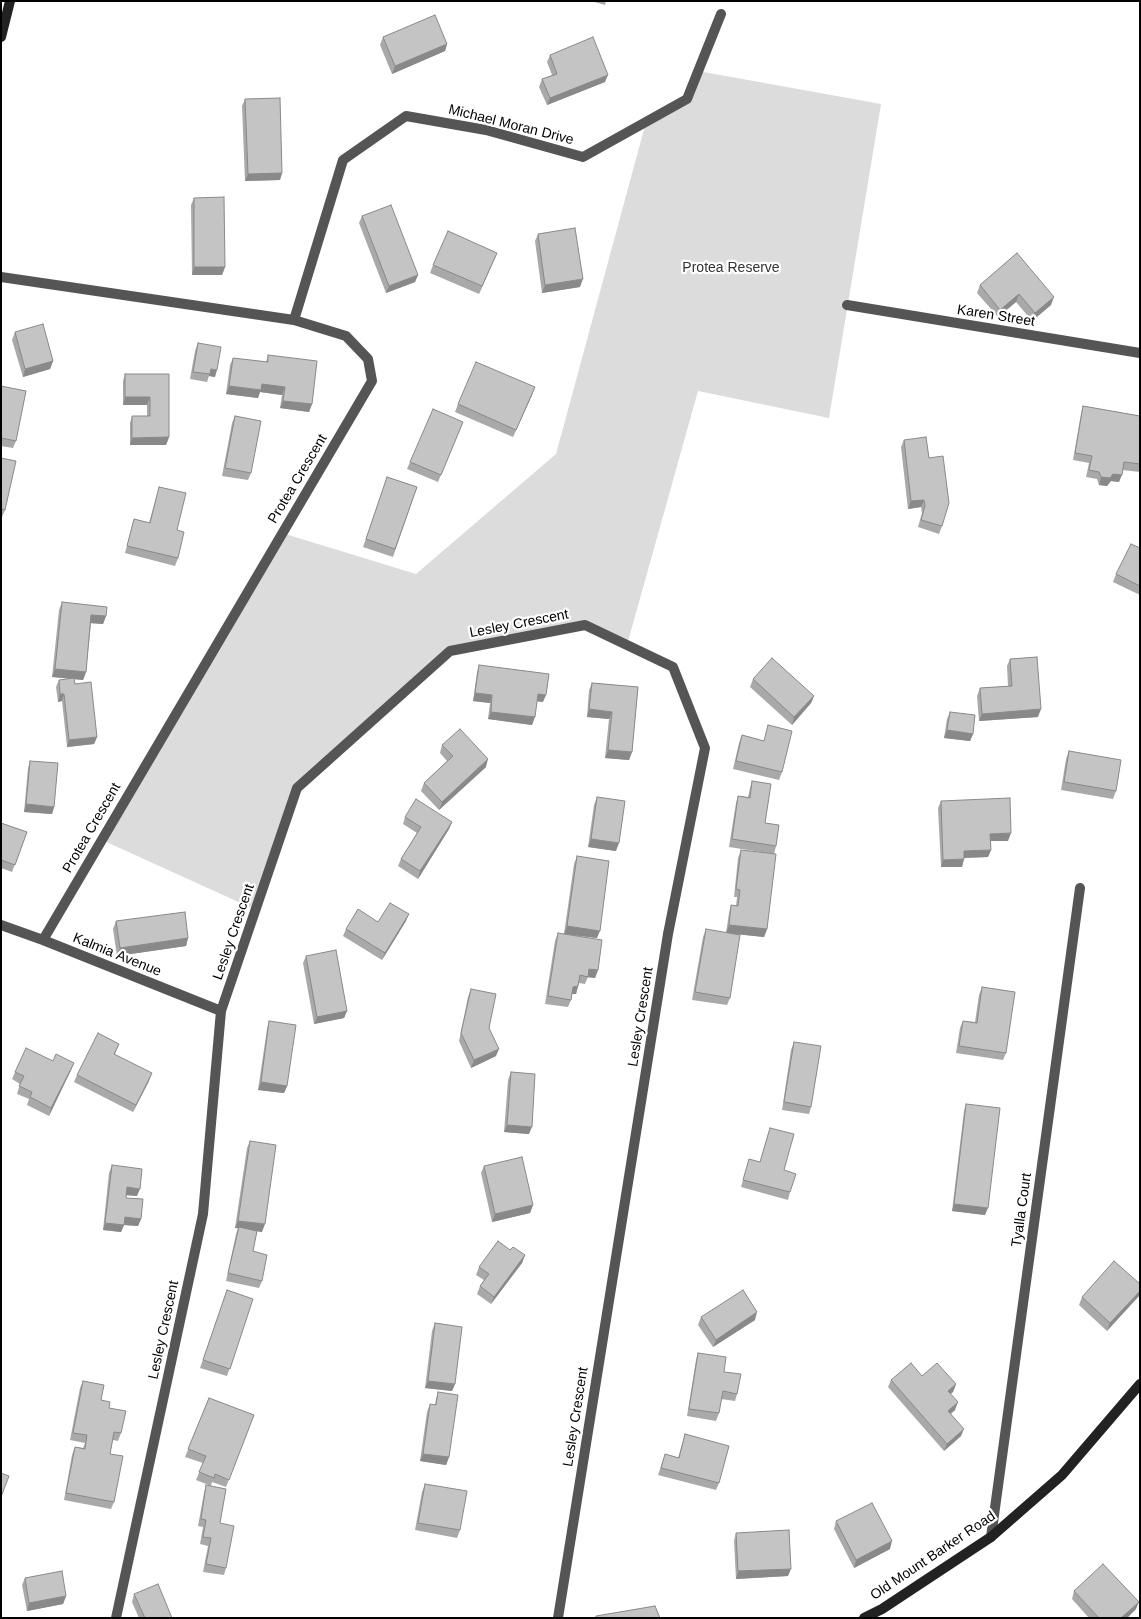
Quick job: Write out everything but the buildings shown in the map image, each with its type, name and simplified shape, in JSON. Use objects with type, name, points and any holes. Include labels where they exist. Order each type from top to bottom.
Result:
[{"type":"main road","points":[[1,37],[10,1]]},
{"type":"main road","name":"Old Mount Barker Road","points":[[864,1618],[882,1609],[991,1537],[1062,1475],[1140,1384]]},
{"type":"street","name":"Michael Moran Drive","points":[[294,320],[343,160],[406,116],[486,130],[583,157],[687,99],[721,14]]},
{"type":"street","name":"Protea Crescent","points":[[1,277],[294,320],[346,336],[368,360],[372,381],[43,940]]},
{"type":"street","name":"Karen Street","points":[[847,305],[1140,354]]},
{"type":"street","name":"Lesley Crescent","points":[[116,1618],[203,1214],[222,1011],[298,788],[450,651],[585,625],[673,666],[705,748],[668,934],[558,1618]]},
{"type":"street","name":"Tyalla Court","points":[[991,1537],[1080,888]]},
{"type":"street","name":"Kalmia Avenue","points":[[1,926],[43,940],[222,1011]]},
{"type":"green space","name":"Protea Reserve","points":[[698,71],[881,104],[829,418],[698,391],[627,645],[585,625],[450,651],[297,788],[256,910],[102,840],[282,533],[416,574],[556,454],[646,122],[687,99]]}]
